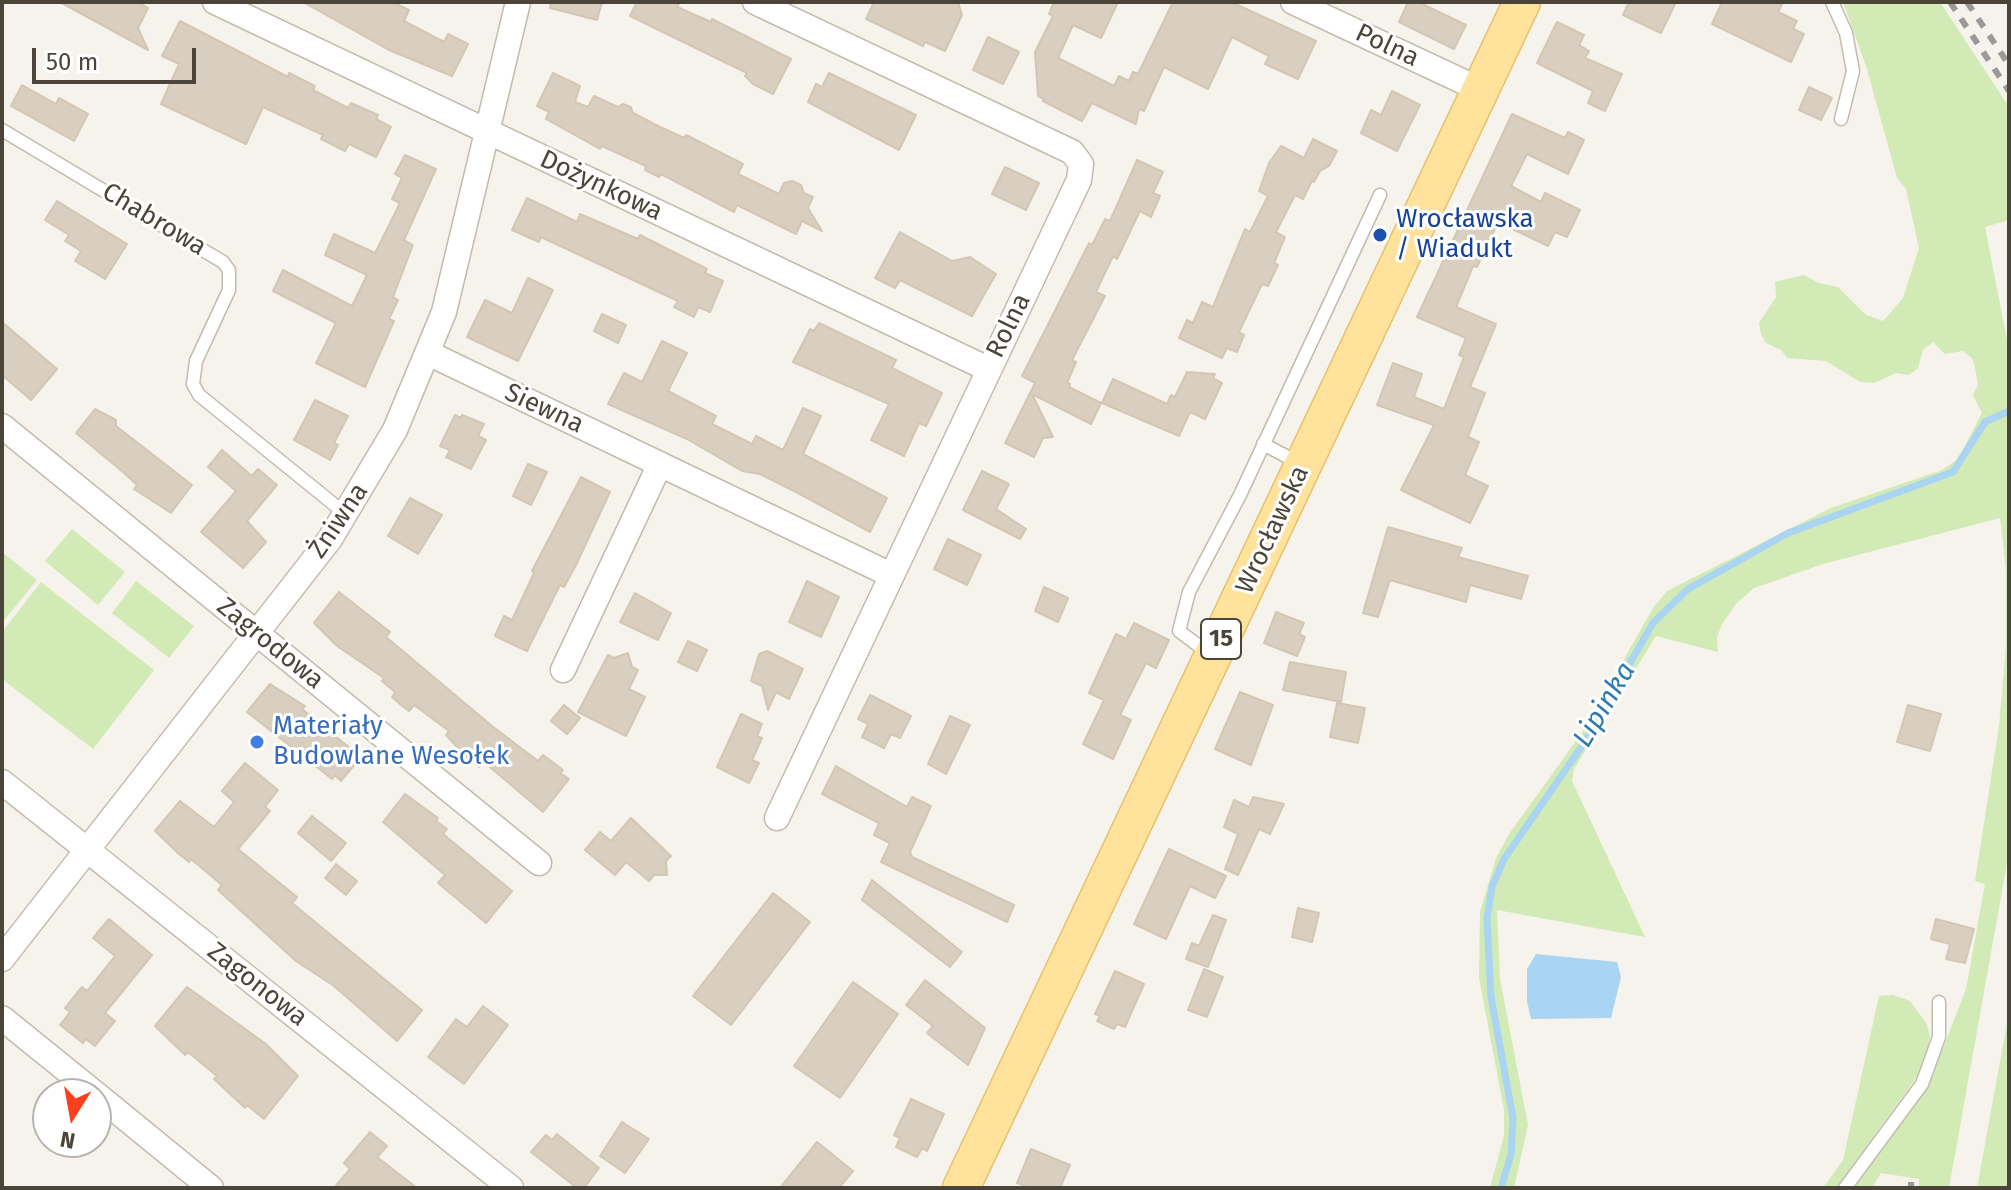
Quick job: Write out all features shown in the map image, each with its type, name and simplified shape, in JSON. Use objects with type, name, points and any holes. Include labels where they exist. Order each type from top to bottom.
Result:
[{"type":"main road","name":"Wrocławska","points":[[961,1188],[1522,2]]},
{"type":"street","name":"Dożynkowa","points":[[215,2],[988,369]]},
{"type":"street","name":"Żniwna","points":[[2,959],[347,515],[395,430],[444,312],[518,2]]},
{"type":"street","name":"Rolna","points":[[755,2],[1072,152],[1081,164],[1079,180],[777,818]]},
{"type":"street","name":"Polna","points":[[1293,2],[1481,90]]},
{"type":"street","name":"Siewna","points":[[428,353],[891,575]]},
{"type":"street","name":"Zagrodowa","points":[[2,426],[539,863]]},
{"type":"street","points":[[563,670],[660,464]]},
{"type":"street","name":"Zagonowa","points":[[2,782],[511,1188]]},
{"type":"street","points":[[2,1018],[76,1078]]},
{"type":"street","points":[[112,1107],[211,1188]]},
{"type":"lane","points":[[1832,2],[1846,33],[1853,71],[1841,119]]},
{"type":"lane","name":"Chabrowa","points":[[2,130],[223,262],[229,270],[229,290],[196,361],[193,384],[199,395],[347,515]]},
{"type":"lane","points":[[1213,656],[1179,631],[1189,592],[1263,444],[1380,195]]},
{"type":"lane","points":[[1263,444],[1303,465]]},
{"type":"lane","points":[[1845,1188],[1922,1084],[1939,1037],[1939,1002]]},
{"type":"green space","points":[[1843,2],[1940,2],[2009,107],[2009,220],[1985,227],[2009,350],[2009,852],[1949,1188],[1919,1188],[1919,1179],[1881,1173],[1872,1188],[1852,1188],[1931,1079],[1966,989],[1985,884],[1975,881],[1999,726],[2006,647],[2006,571],[2000,518],[1823,564],[1754,588],[1736,604],[1722,624],[1717,637],[1718,652],[1656,636],[1574,769],[1572,781],[1645,937],[1497,910],[1500,979],[1528,1125],[1514,1188],[1490,1188],[1504,1135],[1504,1110],[1479,978],[1480,912],[1496,858],[1509,834],[1583,731],[1653,608],[1667,591],[1831,508],[1942,470],[1958,459],[1982,413],[1973,395],[1978,385],[1972,358],[1963,351],[1945,354],[1933,342],[1923,350],[1918,368],[1909,375],[1896,373],[1874,383],[1860,382],[1826,361],[1787,358],[1781,350],[1766,343],[1761,334],[1759,323],[1776,297],[1775,282],[1804,275],[1819,283],[1838,287],[1866,315],[1883,321],[1903,298],[1919,248],[1906,189],[1897,178],[1866,66]]},
{"type":"green space","points":[[72,529],[125,572],[98,605],[45,561]]},
{"type":"green space","points":[[2,552],[37,580],[2,623]]},
{"type":"green space","points":[[136,581],[194,626],[169,658],[112,613]]},
{"type":"green space","points":[[41,582],[154,670],[93,749],[2,679],[2,632]]},
{"type":"green space","points":[[1893,995],[1910,1001],[1927,1024],[1930,1037],[1924,1067],[1836,1188],[1823,1188],[1843,1160],[1879,996]]},
{"type":"green space","points":[[2009,1012],[2009,1179],[2007,1188],[1977,1188]]},
{"type":"water","points":[[1536,954],[1617,962],[1621,977],[1611,1018],[1531,1019],[1527,1001],[1527,969]]},
{"type":"building","points":[[60,2],[137,2],[148,8],[138,28],[148,50]]},
{"type":"building","points":[[303,2],[392,2],[409,10],[404,21],[444,42],[448,34],[468,44],[452,76],[389,50]]},
{"type":"building","points":[[551,2],[602,2],[597,20],[550,8]]},
{"type":"building","points":[[637,2],[680,2],[677,7],[711,22],[712,19],[791,59],[773,94],[753,84],[745,76],[747,73],[630,16]]},
{"type":"building","points":[[874,2],[958,2],[962,15],[945,51],[925,42],[923,46],[866,19]]},
{"type":"building","points":[[1054,2],[1118,2],[1101,38],[1073,25],[1058,58],[1114,86],[1119,76],[1129,81],[1133,72],[1138,74],[1173,2],[1231,2],[1316,41],[1298,79],[1265,64],[1269,56],[1232,37],[1208,89],[1164,67],[1144,111],[1139,109],[1136,124],[1092,103],[1082,121],[1038,96],[1035,52],[1053,16],[1049,14]]},
{"type":"building","points":[[1408,2],[1418,2],[1466,25],[1454,49],[1399,22]]},
{"type":"building","points":[[1629,2],[1676,2],[1661,33],[1623,15]]},
{"type":"building","points":[[1722,2],[1783,2],[1778,12],[1797,21],[1793,29],[1804,34],[1791,62],[1712,24]]},
{"type":"building","points":[[180,21],[288,77],[289,73],[315,86],[313,90],[348,108],[351,103],[378,115],[376,119],[391,127],[376,157],[349,144],[345,151],[321,139],[323,135],[263,107],[246,144],[161,104],[179,64],[162,56]]},
{"type":"building","points":[[1557,22],[1584,35],[1579,45],[1589,51],[1585,58],[1622,74],[1605,111],[1588,103],[1593,91],[1537,63]]},
{"type":"building","points":[[988,37],[1019,52],[1003,84],[973,70]]},
{"type":"building","points":[[553,73],[580,86],[575,102],[588,107],[594,96],[618,107],[623,104],[631,107],[633,113],[658,126],[684,138],[686,135],[743,164],[738,174],[779,194],[784,183],[792,181],[801,185],[804,193],[813,197],[808,208],[822,231],[802,221],[796,234],[737,205],[734,212],[661,174],[659,177],[645,170],[646,166],[602,146],[600,149],[546,119],[549,112],[537,106]]},
{"type":"building","points":[[829,73],[916,115],[899,150],[808,102],[816,84],[822,87]]},
{"type":"building","points":[[22,85],[56,104],[59,98],[88,114],[74,141],[11,106]]},
{"type":"building","points":[[1809,87],[1832,98],[1821,120],[1799,110]]},
{"type":"building","points":[[1392,91],[1420,105],[1397,151],[1361,133],[1371,110],[1381,115]]},
{"type":"building","points":[[1512,114],[1565,138],[1568,132],[1584,140],[1568,174],[1527,154],[1511,186],[1541,202],[1545,193],[1580,210],[1567,237],[1555,232],[1548,246],[1498,222],[1477,267],[1473,266],[1456,307],[1496,324],[1470,387],[1485,393],[1468,437],[1479,442],[1465,475],[1488,486],[1470,523],[1401,490],[1434,425],[1377,405],[1393,363],[1422,374],[1414,397],[1444,409],[1464,357],[1459,355],[1466,338],[1417,317]]},
{"type":"building","points":[[1313,139],[1337,151],[1329,166],[1312,181],[1303,199],[1295,195],[1276,232],[1285,237],[1274,263],[1278,265],[1268,286],[1262,284],[1239,332],[1244,335],[1237,352],[1227,348],[1222,358],[1179,338],[1187,320],[1193,323],[1202,302],[1213,307],[1245,229],[1250,232],[1268,196],[1259,191],[1269,163],[1281,146],[1304,158]]},
{"type":"building","points":[[405,155],[436,169],[404,240],[413,245],[393,297],[398,300],[389,319],[394,321],[365,387],[316,363],[336,323],[273,291],[283,270],[352,306],[367,275],[325,255],[334,234],[375,253],[400,203],[392,199],[402,178],[395,174]]},
{"type":"building","points":[[1137,160],[1163,172],[1153,193],[1160,196],[1151,217],[1140,211],[1117,259],[1113,256],[1096,292],[1105,296],[1072,360],[1076,362],[1067,383],[1069,387],[1101,403],[1091,424],[1032,394],[1053,437],[1043,438],[1034,457],[1005,443],[1035,383],[1022,376],[1089,243],[1092,245],[1105,219],[1110,221]]},
{"type":"building","points":[[1005,167],[1039,183],[1026,210],[992,194]]},
{"type":"building","points":[[527,198],[577,222],[580,214],[638,239],[640,235],[707,269],[705,273],[723,281],[710,312],[698,307],[694,317],[674,307],[678,301],[541,237],[539,242],[512,230]]},
{"type":"building","points":[[57,201],[127,244],[105,279],[75,261],[81,251],[65,241],[69,235],[45,220]]},
{"type":"building","points":[[900,232],[952,261],[970,257],[996,274],[972,316],[900,280],[895,288],[875,278]]},
{"type":"building","points":[[528,278],[553,290],[518,361],[467,337],[485,300],[512,313]]},
{"type":"building","points":[[602,314],[626,325],[618,343],[594,331]]},
{"type":"building","points":[[2,322],[57,369],[31,400],[2,375]]},
{"type":"building","points":[[819,323],[896,360],[892,368],[942,393],[926,426],[919,423],[904,456],[871,440],[889,404],[793,362],[810,329],[814,331]]},
{"type":"building","points":[[662,341],[687,353],[668,391],[716,416],[712,424],[752,444],[756,436],[783,450],[803,408],[821,416],[803,454],[887,498],[870,532],[760,474],[742,471],[687,439],[608,404],[624,373],[642,382]]},
{"type":"building","points":[[1187,372],[1215,374],[1213,378],[1222,383],[1205,419],[1190,412],[1179,436],[1102,403],[1113,379],[1167,404],[1171,395],[1175,397]]},
{"type":"building","points":[[315,400],[348,416],[334,443],[338,445],[330,460],[294,440]]},
{"type":"building","points":[[95,409],[116,420],[116,426],[192,485],[171,513],[134,489],[137,485],[76,433]]},
{"type":"building","points":[[455,415],[484,424],[478,436],[486,440],[471,469],[446,457],[450,450],[440,446]]},
{"type":"building","points":[[222,450],[252,476],[258,469],[277,485],[247,521],[266,542],[243,568],[201,532],[236,491],[208,467]]},
{"type":"building","points":[[528,464],[547,472],[531,505],[513,496]]},
{"type":"building","points":[[982,471],[1009,484],[996,509],[1026,529],[1020,539],[963,510]]},
{"type":"building","points":[[581,477],[610,492],[576,565],[564,587],[560,585],[527,651],[495,636],[504,616],[512,620],[534,573],[532,571]]},
{"type":"building","points":[[410,498],[442,515],[418,554],[388,536]]},
{"type":"building","points":[[1388,527],[1462,548],[1458,557],[1528,576],[1521,599],[1470,585],[1466,602],[1390,580],[1378,617],[1363,613]]},
{"type":"building","points":[[948,539],[981,555],[967,585],[934,569]]},
{"type":"building","points":[[807,581],[839,597],[821,637],[789,622]]},
{"type":"building","points":[[1044,587],[1068,598],[1058,622],[1035,611]]},
{"type":"building","points":[[339,592],[390,632],[386,637],[492,726],[538,761],[543,755],[563,770],[560,773],[569,779],[543,812],[484,762],[479,767],[467,758],[446,735],[449,731],[414,705],[409,711],[401,705],[392,697],[395,692],[382,681],[384,678],[337,646],[314,623]]},
{"type":"building","points":[[635,593],[671,613],[658,640],[620,622]]},
{"type":"building","points":[[1276,612],[1304,623],[1299,634],[1305,637],[1297,656],[1264,643]]},
{"type":"building","points":[[1134,623],[1169,640],[1156,668],[1146,663],[1120,715],[1131,720],[1113,759],[1083,744],[1104,700],[1089,693],[1116,634],[1126,639]]},
{"type":"building","points":[[688,641],[707,650],[697,671],[678,662]]},
{"type":"building","points":[[767,651],[803,669],[789,699],[776,692],[768,710],[762,686],[751,681],[759,654]]},
{"type":"building","points":[[628,653],[632,667],[638,670],[629,689],[645,697],[626,736],[578,712],[608,655],[614,658]]},
{"type":"building","points":[[1290,662],[1346,672],[1341,702],[1283,690]]},
{"type":"building","points":[[270,684],[305,706],[302,709],[361,757],[341,781],[335,775],[332,779],[247,712]]},
{"type":"building","points":[[1240,692],[1273,705],[1251,765],[1215,749]]},
{"type":"building","points":[[870,695],[911,716],[900,738],[891,734],[884,748],[862,737],[868,724],[858,719]]},
{"type":"building","points":[[1337,703],[1365,708],[1358,743],[1330,737]]},
{"type":"building","points":[[564,705],[580,718],[567,734],[551,721]]},
{"type":"building","points":[[1908,705],[1941,714],[1930,751],[1897,742]]},
{"type":"building","points":[[741,714],[762,724],[757,736],[762,738],[752,760],[759,763],[749,783],[717,767]]},
{"type":"building","points":[[950,716],[970,725],[946,774],[928,764]]},
{"type":"building","points":[[245,763],[278,790],[265,807],[270,811],[238,849],[297,897],[292,903],[422,1010],[397,1041],[334,986],[296,961],[218,890],[222,885],[191,859],[189,862],[179,854],[155,831],[180,801],[214,827],[234,802],[222,791]]},
{"type":"building","points":[[836,766],[907,807],[912,797],[931,806],[910,852],[912,857],[1014,905],[1007,922],[881,862],[890,843],[874,835],[879,823],[822,794]]},
{"type":"building","points":[[405,794],[438,818],[436,821],[447,829],[443,834],[512,891],[486,923],[438,883],[445,875],[383,822]]},
{"type":"building","points":[[1253,797],[1284,804],[1270,834],[1259,829],[1238,875],[1225,869],[1238,834],[1224,827],[1234,800],[1249,807]]},
{"type":"building","points":[[312,816],[346,843],[331,861],[298,833]]},
{"type":"building","points":[[631,818],[671,856],[666,861],[667,875],[654,875],[649,881],[626,862],[615,875],[585,850],[600,832],[611,841]]},
{"type":"building","points":[[1169,849],[1226,876],[1215,898],[1190,886],[1166,939],[1134,924]]},
{"type":"building","points":[[336,864],[357,881],[346,895],[325,878]]},
{"type":"building","points":[[872,880],[962,952],[950,967],[862,900]]},
{"type":"building","points":[[773,893],[810,922],[731,1025],[693,996]]},
{"type":"building","points":[[1298,908],[1319,913],[1312,942],[1292,937]]},
{"type":"building","points":[[1213,915],[1226,920],[1208,967],[1186,959],[1192,943],[1199,946]]},
{"type":"building","points":[[109,919],[152,955],[105,1013],[115,1021],[95,1046],[86,1039],[83,1043],[60,1025],[70,1012],[65,1008],[82,987],[87,991],[115,956],[93,938]]},
{"type":"building","points":[[1936,919],[1974,929],[1965,963],[1946,959],[1950,944],[1931,939]]},
{"type":"building","points":[[1204,969],[1223,977],[1207,1017],[1188,1010]]},
{"type":"building","points":[[1115,971],[1144,984],[1125,1027],[1117,1024],[1114,1029],[1097,1021],[1100,1016],[1095,1014]]},
{"type":"building","points":[[925,980],[985,1028],[968,1065],[927,1033],[933,1026],[906,1005]]},
{"type":"building","points":[[853,982],[898,1014],[840,1098],[794,1066]]},
{"type":"building","points":[[187,987],[266,1044],[298,1076],[264,1119],[247,1105],[245,1108],[214,1079],[217,1076],[188,1052],[185,1055],[155,1026]]},
{"type":"building","points":[[483,1006],[508,1025],[464,1084],[428,1057],[456,1019],[467,1027]]},
{"type":"building","points":[[911,1099],[944,1114],[927,1151],[922,1148],[917,1157],[896,1147],[900,1138],[894,1135]]},
{"type":"building","points":[[622,1122],[649,1139],[625,1173],[600,1156]]},
{"type":"building","points":[[370,1132],[387,1146],[377,1157],[417,1188],[334,1188],[350,1169],[344,1163]]},
{"type":"building","points":[[557,1134],[599,1168],[584,1188],[577,1188],[531,1152],[546,1135],[552,1140]]},
{"type":"building","points":[[817,1142],[853,1171],[839,1188],[780,1188]]},
{"type":"building","points":[[1031,1149],[1070,1165],[1060,1188],[1031,1188],[1017,1183]]},
{"type":"waterway","name":"Lipinka","points":[[1501,1188],[1511,1155],[1513,1118],[1491,997],[1487,918],[1492,887],[1504,859],[1584,743],[1653,623],[1688,589],[1788,533],[1953,472],[1985,422],[2009,411]]},
{"type":"railway","points":[[1950,2],[2009,91]]},
{"type":"railway","points":[[1967,2],[2009,65]]},
{"type":"railway","points":[[1911,1182],[1911,1188]]},
{"type":"place","name":"Wrocławska / Wiadukt","points":[[1380,235]]},
{"type":"place","name":"Materiały Budowlane Wesołek","points":[[257,742]]}]
